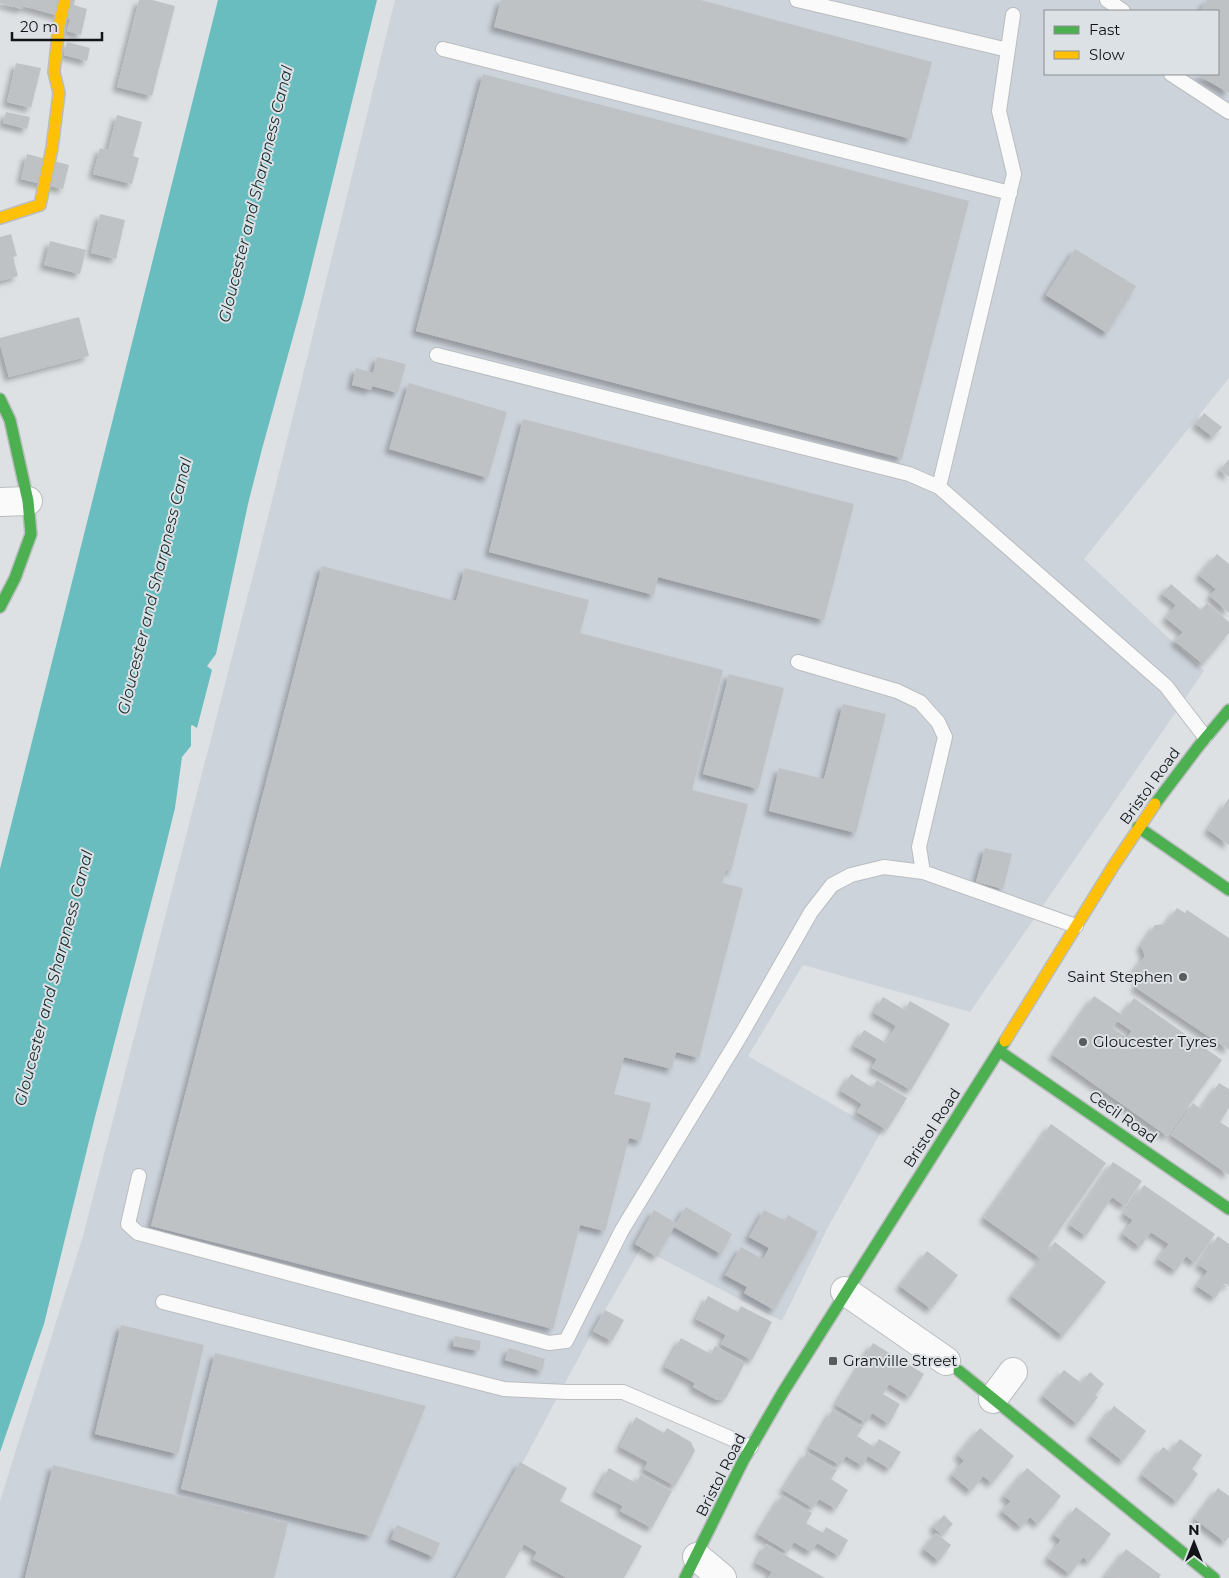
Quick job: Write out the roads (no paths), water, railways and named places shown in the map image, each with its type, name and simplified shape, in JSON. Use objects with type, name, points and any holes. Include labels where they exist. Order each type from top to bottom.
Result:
[{"type":"street","points":[[0,218],[40,205],[52,148],[58,102],[59,93],[54,72],[59,25],[65,0]]},
{"type":"street","points":[[0,399],[10,420],[28,500],[30,534],[15,578],[0,607]]},
{"type":"street","points":[[0,502],[28,500]]},
{"type":"street","name":"Bristol Road","points":[[691,1568],[751,1447],[845,1291],[999,1051],[1138,827],[1204,737],[1229,710]]},
{"type":"street","points":[[1138,827],[1229,890]]},
{"type":"street","name":"Cecil Road","points":[[999,1051],[1229,1209]]},
{"type":"street","points":[[845,1291],[952,1366],[1214,1578]]},
{"type":"street","points":[[993,1399],[1013,1372]]},
{"type":"street","points":[[691,1568],[722,1578]]},
{"type":"lane","points":[[796,0],[1008,50]]},
{"type":"lane","points":[[1107,0],[1122,10]]},
{"type":"lane","points":[[939,486],[1014,174],[999,111],[1013,15]]},
{"type":"lane","points":[[443,49],[1010,193]]},
{"type":"lane","points":[[1173,75],[1229,112]]},
{"type":"lane","points":[[437,355],[909,474],[939,486],[1166,686],[1204,737]]},
{"type":"lane","points":[[798,662],[897,691],[920,702],[938,722],[945,737],[919,847],[923,872]]},
{"type":"lane","points":[[138,1176],[128,1224],[138,1233],[549,1343],[566,1341],[622,1230],[742,1033],[811,912],[832,885],[852,875],[884,867],[923,872],[1076,926]]},
{"type":"lane","points":[[163,1302],[504,1390],[623,1392],[751,1447]]},
{"type":"water","name":"Gloucester and Sharpness Canal","points":[[218,0],[377,0],[304,297],[248,504],[216,654],[207,666],[212,670],[197,728],[191,726],[191,746],[182,757],[175,808],[95,1117],[44,1324],[0,1452],[0,869]]},
{"type":"place","name":"Saint Stephen","points":[[1183,977]]},
{"type":"place","name":"Gloucester Tyres","points":[[1083,1042]]},
{"type":"place","name":"Granville Street","points":[[833,1361]]}]
